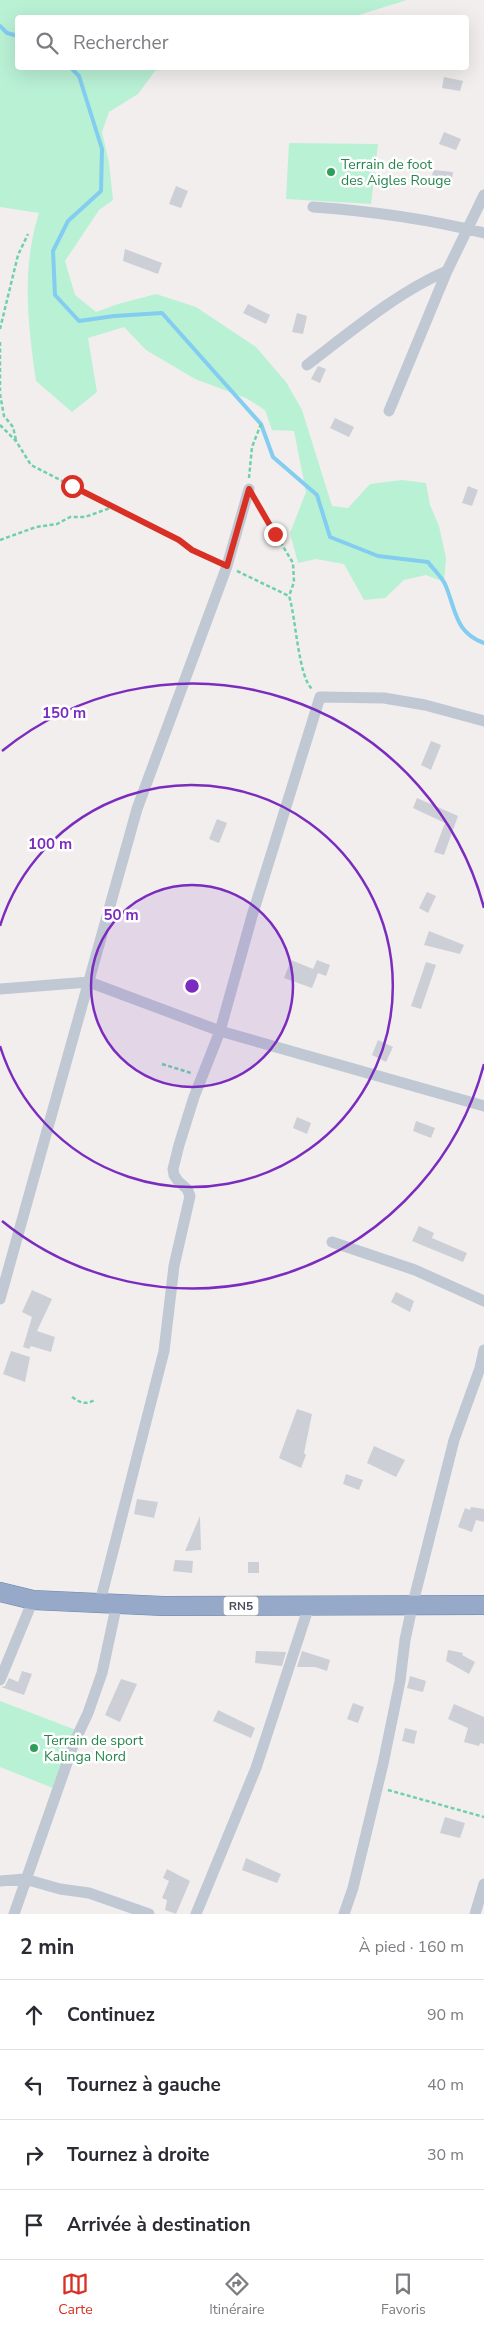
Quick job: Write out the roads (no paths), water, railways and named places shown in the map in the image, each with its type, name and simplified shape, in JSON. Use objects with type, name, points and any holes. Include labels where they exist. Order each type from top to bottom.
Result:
[{"type":"highway","name":"RN5","points":[[0,1592],[33,1600],[163,1606],[484,1605]]},
{"type":"street","points":[[389,411],[447,271],[484,195]]},
{"type":"street","points":[[313,206],[373,211],[484,233]]},
{"type":"street","points":[[307,364],[401,297],[431,278],[447,271]]},
{"type":"street","points":[[0,1299],[137,809],[227,566],[249,489]]},
{"type":"street","points":[[14,1914],[102,1673],[108,1603],[164,1351],[174,1266],[190,1196],[187,1189],[178,1181],[173,1168],[202,1077],[220,1031],[252,916],[320,697],[384,698],[425,705],[484,720]]},
{"type":"street","points":[[0,989],[89,982],[220,1031],[484,1106]]},
{"type":"street","points":[[332,1242],[415,1270],[484,1301]]},
{"type":"street","points":[[344,1914],[377,1787],[400,1681],[405,1640],[412,1606],[454,1440],[480,1368],[484,1350]]},
{"type":"street","points":[[0,1680],[33,1600]]},
{"type":"street","points":[[196,1914],[256,1768],[309,1606]]},
{"type":"street","points":[[0,1881],[25,1880],[104,1898],[149,1914]]},
{"type":"street","points":[[475,1914],[484,1884]]},
{"type":"waterway","points":[[0,26],[7,33],[15,35]]},
{"type":"waterway","points":[[73,70],[79,76],[102,149],[101,191],[68,221],[53,251],[55,295],[79,321],[114,316],[162,313],[261,424],[273,457],[317,495],[330,537],[378,556],[428,562],[445,584],[461,626],[467,633],[484,643]]},
{"type":"place","name":"Terrain de foot des Aigles Rouge","points":[[331,172]]},
{"type":"place","name":"Terrain de sport Kalinga Nord","points":[[34,1748]]}]
